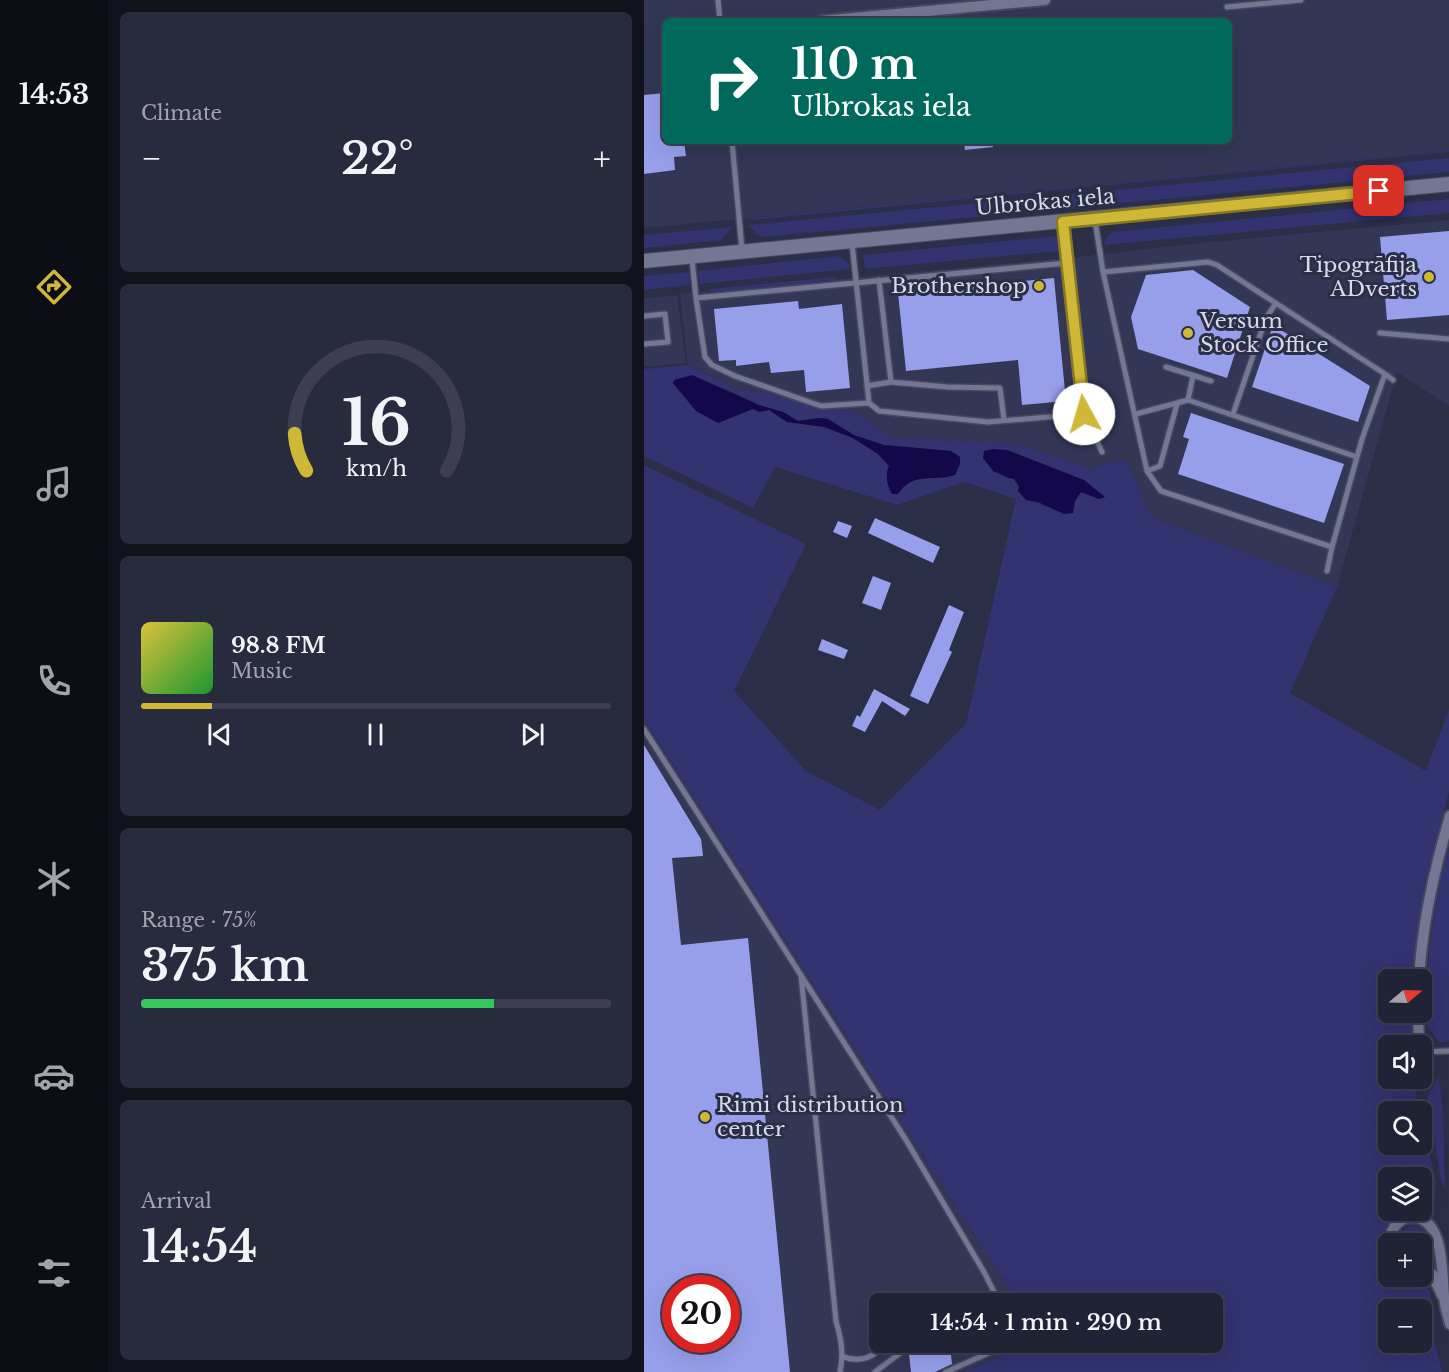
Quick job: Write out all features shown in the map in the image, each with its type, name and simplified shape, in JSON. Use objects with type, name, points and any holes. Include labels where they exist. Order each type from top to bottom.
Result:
[{"type":"main road","name":"Ulbrokas iela","points":[[644,261],[1450,184]]},
{"type":"street","points":[[851,18],[1045,0]]},
{"type":"street","points":[[1420,969],[1423,932],[1430,893],[1450,816]]},
{"type":"street","points":[[1392,1233],[1393,1229],[1405,1219],[1412,1217],[1427,1222],[1436,1236],[1444,1277],[1444,1298]]},
{"type":"street","points":[[1432,1274],[1444,1298],[1450,1323]]},
{"type":"lane","points":[[718,0],[720,18]]},
{"type":"lane","points":[[1227,7],[1301,0]]},
{"type":"lane","points":[[732,144],[742,252]]},
{"type":"lane","points":[[1095,218],[1103,272],[1147,471],[1161,491],[1332,547]]},
{"type":"lane","points":[[1063,222],[1084,414],[1102,452]]},
{"type":"lane","points":[[852,241],[869,403]]},
{"type":"lane","points":[[691,257],[705,357],[712,365],[735,376],[821,406],[869,403],[880,411],[988,422],[1084,414]]},
{"type":"lane","points":[[1103,272],[1208,262],[1217,265],[1393,380]]},
{"type":"lane","points":[[696,298],[1067,263]]},
{"type":"lane","points":[[879,280],[891,382]]},
{"type":"lane","points":[[1233,414],[1266,318],[1277,303]]},
{"type":"lane","points":[[644,316],[665,314],[668,342],[644,344]]},
{"type":"lane","points":[[1380,333],[1450,339]]},
{"type":"lane","points":[[1166,367],[1211,381]]},
{"type":"lane","points":[[1327,571],[1357,457],[1385,374]]},
{"type":"lane","points":[[1188,400],[1193,376]]},
{"type":"lane","points":[[867,386],[891,382],[947,387],[1000,388],[1004,420]]},
{"type":"lane","points":[[1136,414],[1188,400],[1357,457]]},
{"type":"lane","points":[[1147,471],[1160,466],[1177,404]]},
{"type":"lane","points":[[644,729],[906,1140],[994,1293]]},
{"type":"lane","points":[[801,973],[836,1321],[842,1341],[843,1357],[840,1372]]},
{"type":"lane","points":[[1432,1052],[1450,1051]]},
{"type":"lane","points":[[843,1357],[854,1361],[863,1360],[876,1353]]},
{"type":"lane","points":[[875,1372],[900,1353]]},
{"type":"lane","points":[[946,1372],[991,1353]]},
{"type":"shaded area","points":[[644,0],[1449,0],[1449,151],[644,228]]},
{"type":"shaded area","points":[[1449,152],[751,220],[751,218]]},
{"type":"shaded area","points":[[1449,158],[1449,172],[764,237],[758,235],[748,225]]},
{"type":"shaded area","points":[[1449,199],[1449,213],[1104,245],[1112,232]]},
{"type":"shaded area","points":[[1449,220],[1449,406],[1397,372],[1337,587],[1151,517],[1126,459],[1089,468],[1021,445],[889,437],[865,418],[820,401],[735,388],[688,365],[680,294]]},
{"type":"shaded area","points":[[733,227],[721,240],[644,248],[644,235]]},
{"type":"shaded area","points":[[1057,236],[1059,251],[865,269],[863,255]]},
{"type":"shaded area","points":[[839,256],[848,263],[850,269],[700,284],[698,271]]},
{"type":"shaded area","points":[[689,272],[690,285],[644,290],[644,276]]},
{"type":"shaded area","points":[[835,277],[838,279],[711,293],[710,289]]},
{"type":"shaded area","points":[[677,295],[686,363],[644,367],[644,298]]},
{"type":"shaded area","points":[[688,365],[735,388],[820,401],[865,418],[889,437],[1021,445],[1089,468],[1126,459],[1151,517],[1337,587],[1290,693],[1426,771],[1449,709],[1449,791],[1425,882],[1413,969],[1378,969],[1378,1023],[1412,1023],[1412,1035],[1378,1035],[1378,1089],[1415,1089],[1418,1101],[1378,1101],[1378,1155],[1430,1155],[1436,1184],[1433,1221],[1432,1167],[1378,1167],[1378,1221],[1399,1221],[1394,1233],[1378,1233],[1378,1287],[1429,1287],[1431,1299],[1378,1299],[1378,1353],[1432,1353],[1432,1333],[1442,1372],[965,1372],[1009,1353],[1223,1353],[1223,1293],[1012,1293],[644,719],[644,465],[806,544],[734,691],[806,771],[880,810],[966,724],[1016,499],[964,482],[897,505],[775,467],[753,508],[644,456],[644,369]],"holes":[[[674,387],[724,388],[759,405],[783,412],[798,421],[828,419],[854,435],[884,445],[951,451],[960,459],[954,475],[910,482],[898,494],[894,493],[887,480],[889,466],[878,454],[853,438],[824,427],[787,422],[769,410],[759,412],[753,409],[724,421]],[[1007,450],[1084,480],[1099,499],[1081,492],[1075,501],[1073,513],[1055,510],[1026,500],[1014,479],[1000,474],[983,459]]]},
{"type":"shaded area","points":[[692,375],[759,405],[783,412],[798,421],[828,419],[854,435],[884,445],[951,451],[960,457],[960,464],[955,475],[910,482],[898,494],[892,494],[887,480],[889,466],[878,454],[853,438],[824,427],[787,422],[769,410],[759,412],[753,409],[718,423],[696,411],[673,383],[674,380]]},
{"type":"shaded area","points":[[1007,450],[1084,480],[1105,497],[1099,499],[1081,492],[1075,501],[1073,513],[1064,514],[1038,502],[1026,500],[1018,491],[1019,486],[1014,479],[994,472],[983,458],[984,451]]},
{"type":"shaded area","points":[[644,719],[1012,1293],[869,1293],[869,1353],[1009,1353],[965,1372],[644,1372]]},
{"type":"shaded area","points":[[1449,848],[1450,1040],[1440,1043],[1425,1023],[1432,1023],[1432,969],[1427,969],[1439,888]]},
{"type":"shaded area","points":[[1438,1076],[1442,1104],[1446,1190],[1441,1180],[1432,1127],[1432,1101],[1428,1101],[1427,1098]]},
{"type":"shaded area","points":[[1411,1225],[1421,1227],[1426,1233],[1401,1233]]},
{"type":"building","points":[[662,93],[662,144],[684,144],[686,156],[674,157],[675,170],[644,174],[644,95]]},
{"type":"building","points":[[964,144],[992,144],[993,147],[965,150]]},
{"type":"building","points":[[1450,231],[1450,315],[1387,320],[1380,237]]},
{"type":"building","name":"Versum Stock Office","points":[[1193,270],[1250,307],[1227,378],[1138,349],[1131,317],[1146,275]]},
{"type":"building","points":[[1054,278],[1066,401],[1022,405],[1018,360],[906,371],[898,293]]},
{"type":"building","points":[[798,301],[799,309],[842,304],[850,388],[806,392],[804,370],[771,373],[769,362],[736,366],[736,360],[719,361],[714,309]]},
{"type":"building","points":[[1273,325],[1370,386],[1358,422],[1252,387]]},
{"type":"building","points":[[1191,413],[1344,464],[1324,523],[1178,474],[1189,439],[1183,437]]},
{"type":"building","points":[[875,518],[940,547],[933,563],[868,533]]},
{"type":"building","points":[[838,521],[852,526],[847,538],[833,532]]},
{"type":"building","points":[[873,576],[891,583],[881,610],[862,603]]},
{"type":"building","points":[[949,605],[964,612],[949,650],[952,652],[928,704],[910,696]]},
{"type":"building","points":[[822,639],[848,650],[844,659],[818,650]]},
{"type":"building","points":[[874,689],[910,709],[905,716],[882,701],[865,732],[852,726],[857,715],[860,717]]},
{"type":"building","name":"Rimi distribution center","points":[[644,745],[701,839],[703,856],[672,858],[681,945],[748,938],[790,1372],[644,1372]]},
{"type":"building","points":[[956,1353],[951,1355],[952,1364],[935,1372],[911,1372],[909,1354]]},
{"type":"place","name":"Tipogrāfija ADverts","points":[[1429,277]]},
{"type":"place","name":"Brothershop","points":[[1039,286]]},
{"type":"place","name":"Versum Stock Office","points":[[1188,333]]},
{"type":"place","name":"Rimi distribution center","points":[[705,1117]]},
{"type":"route","points":[[1084,414],[1063,222],[1379,191]]}]
